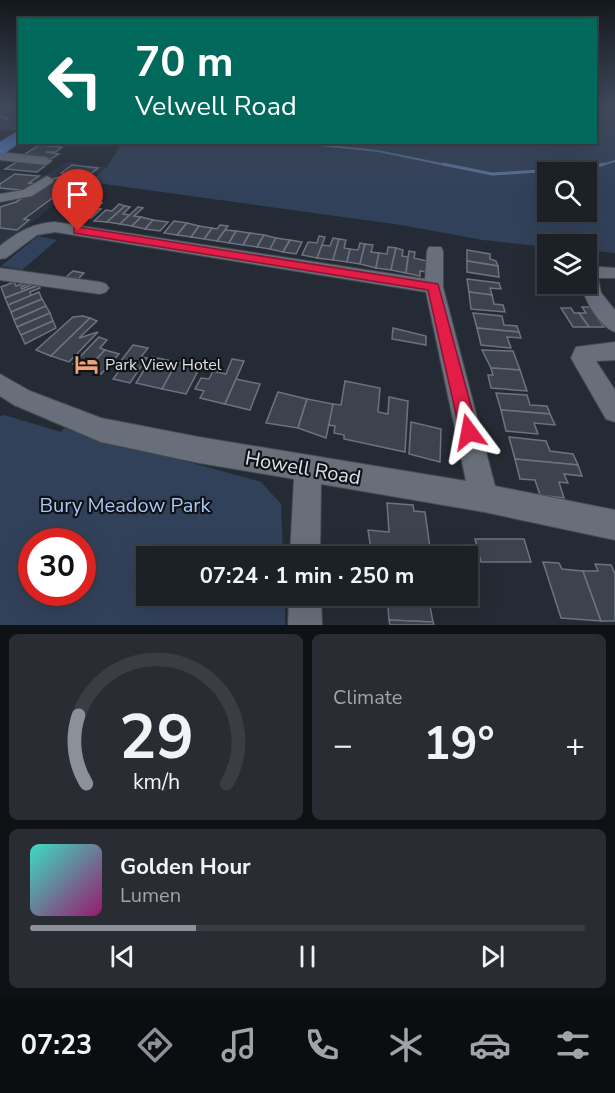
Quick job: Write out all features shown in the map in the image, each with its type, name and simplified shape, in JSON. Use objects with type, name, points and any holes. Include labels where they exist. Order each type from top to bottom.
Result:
[{"type":"main road","points":[[0,150],[18,136]]},
{"type":"street","points":[[0,156],[46,161]]},
{"type":"street","points":[[0,198],[27,193],[46,180]]},
{"type":"street","points":[[0,254],[35,229],[55,227],[434,287]]},
{"type":"street","points":[[435,251],[434,287],[484,498]]},
{"type":"street","points":[[597,273],[611,273]]},
{"type":"street","points":[[0,274],[100,288]]},
{"type":"street","points":[[592,294],[615,324]]},
{"type":"street","points":[[615,351],[584,353],[582,358],[615,411]]},
{"type":"street","name":"Howell Road","points":[[0,384],[22,398],[101,430],[308,470],[484,498],[615,525]]},
{"type":"street","points":[[305,546],[308,470]]},
{"type":"street","points":[[305,606],[305,625]]},
{"type":"shaded area","points":[[68,162],[107,167],[90,182],[83,181],[0,249],[0,171],[44,176]]},
{"type":"green space","points":[[597,135],[615,135],[615,253],[597,251],[597,234],[537,234],[537,246],[90,182],[107,167],[120,146],[96,144],[597,144]]},
{"type":"green space","points":[[38,236],[57,240],[22,270],[1,266]]},
{"type":"green space","name":"Bury Meadow Park","points":[[4,415],[61,432],[64,428],[119,447],[178,459],[261,482],[281,504],[283,546],[136,546],[136,606],[285,606],[285,625],[0,625],[0,416]]},
{"type":"building","points":[[39,145],[62,147],[56,152],[46,152],[59,154],[51,159],[22,156]]},
{"type":"building","points":[[20,160],[50,162],[37,172],[5,169]]},
{"type":"building","points":[[72,165],[98,168],[79,183],[73,183],[24,219],[29,220],[17,230],[0,228],[0,207],[16,202],[52,179],[68,175],[61,173]]},
{"type":"building","points":[[15,174],[39,176],[29,183],[38,184],[29,191],[0,188],[0,184]]},
{"type":"building","points":[[91,200],[97,202],[78,218],[66,214],[76,206],[83,207]]},
{"type":"building","points":[[97,202],[102,203],[96,208],[101,209],[91,218],[78,218]]},
{"type":"building","points":[[119,204],[125,206],[107,222],[94,221],[106,210],[112,211]]},
{"type":"building","points":[[125,206],[130,207],[123,214],[130,215],[120,224],[107,222]]},
{"type":"building","points":[[138,207],[143,208],[134,216],[141,217],[132,226],[120,224]]},
{"type":"building","points":[[141,217],[153,220],[145,229],[132,226]]},
{"type":"building","points":[[153,220],[168,222],[160,231],[145,229]]},
{"type":"building","points":[[174,221],[187,223],[177,235],[164,233]]},
{"type":"building","points":[[187,223],[199,226],[191,237],[177,235]]},
{"type":"building","points":[[220,225],[228,226],[217,241],[204,239],[212,228],[217,229]]},
{"type":"building","points":[[199,226],[212,228],[204,239],[191,237]]},
{"type":"building","points":[[225,230],[236,231],[229,243],[217,241]]},
{"type":"building","points":[[236,231],[250,233],[243,245],[229,243]]},
{"type":"building","points":[[250,233],[264,235],[257,247],[243,245]]},
{"type":"building","points":[[264,235],[276,238],[270,249],[257,247]]},
{"type":"building","points":[[319,236],[325,237],[317,258],[302,255],[308,242],[317,243]]},
{"type":"building","points":[[276,238],[290,240],[283,252],[270,249]]},
{"type":"building","points":[[333,238],[339,239],[333,260],[317,258],[322,245],[330,246]]},
{"type":"building","points":[[339,239],[346,240],[344,248],[350,249],[347,262],[333,260]]},
{"type":"building","points":[[290,240],[302,242],[296,254],[283,252]]},
{"type":"building","points":[[360,243],[365,244],[360,264],[347,262],[350,249],[358,250]]},
{"type":"building","points":[[365,244],[373,245],[371,252],[379,253],[376,268],[360,264]]},
{"type":"building","points":[[388,247],[396,248],[391,270],[376,268],[379,253],[387,254]]},
{"type":"building","points":[[396,248],[403,250],[402,256],[408,257],[406,273],[391,270]]},
{"type":"building","points":[[467,250],[490,254],[490,259],[496,261],[498,266],[467,261]]},
{"type":"building","points":[[409,251],[415,252],[414,258],[427,261],[426,272],[420,271],[420,276],[406,273]]},
{"type":"building","points":[[467,261],[498,266],[499,277],[467,272]]},
{"type":"building","points":[[73,271],[84,273],[77,280],[66,277]]},
{"type":"building","points":[[467,279],[499,283],[501,289],[490,288],[492,295],[469,292]]},
{"type":"building","points":[[29,281],[30,283],[21,287],[22,289],[37,282],[39,285],[5,298],[1,287],[14,282],[16,286]]},
{"type":"building","points":[[39,285],[40,288],[30,292],[31,296],[8,305],[5,298]]},
{"type":"building","points":[[39,292],[42,299],[11,312],[8,305]]},
{"type":"building","points":[[469,292],[492,295],[494,304],[503,305],[505,312],[471,309]]},
{"type":"building","points":[[42,299],[46,306],[14,320],[11,312]]},
{"type":"building","points":[[46,306],[50,313],[17,327],[14,320]]},
{"type":"building","points":[[582,307],[590,307],[604,327],[589,327],[579,313],[586,313]]},
{"type":"building","points":[[561,308],[571,308],[574,313],[579,313],[589,327],[573,327]]},
{"type":"building","points":[[50,313],[53,321],[21,335],[17,327]]},
{"type":"building","points":[[473,313],[502,316],[504,325],[517,326],[519,332],[477,328]]},
{"type":"building","points":[[73,317],[90,318],[51,356],[36,350]]},
{"type":"building","points":[[90,318],[97,321],[79,338],[98,332],[69,362],[51,356]]},
{"type":"building","points":[[53,321],[56,328],[25,344],[21,335]]},
{"type":"building","points":[[393,328],[426,336],[426,345],[392,339]]},
{"type":"building","points":[[477,328],[519,332],[521,338],[507,337],[511,348],[481,345]]},
{"type":"building","points":[[99,337],[107,340],[100,348],[105,350],[87,369],[73,364]]},
{"type":"building","points":[[133,345],[148,348],[141,357],[147,358],[130,383],[113,379],[125,363],[120,362]]},
{"type":"building","points":[[105,350],[119,354],[101,374],[87,369]]},
{"type":"building","points":[[482,350],[513,351],[520,370],[491,368]]},
{"type":"building","points":[[152,357],[177,362],[162,389],[136,383]]},
{"type":"building","points":[[232,359],[244,361],[225,404],[200,398],[204,391],[195,389],[201,378],[209,379],[213,371],[226,374]]},
{"type":"building","points":[[177,362],[200,367],[186,394],[162,389]]},
{"type":"building","points":[[491,368],[520,370],[527,391],[491,388],[488,375],[493,375]]},
{"type":"building","points":[[236,379],[260,384],[250,410],[225,404]]},
{"type":"building","points":[[345,381],[380,388],[378,412],[388,414],[389,397],[408,401],[405,452],[344,439],[344,435],[334,433],[335,426],[328,425],[333,404],[341,405]]},
{"type":"building","points":[[278,392],[307,399],[298,428],[266,423]]},
{"type":"building","points":[[496,393],[527,395],[530,405],[547,406],[550,414],[501,410]]},
{"type":"building","points":[[307,399],[333,404],[326,438],[298,428]]},
{"type":"building","points":[[501,410],[550,414],[555,425],[534,423],[538,434],[506,431]]},
{"type":"building","points":[[411,422],[441,429],[440,462],[409,454]]},
{"type":"building","points":[[509,437],[546,441],[550,451],[573,454],[578,465],[515,459]]},
{"type":"building","points":[[515,459],[578,465],[582,476],[564,474],[568,483],[559,482],[564,498],[540,495],[535,480],[520,479]]},
{"type":"building","points":[[387,503],[413,505],[414,511],[425,512],[430,546],[370,546],[368,530],[389,532]]},
{"type":"building","points":[[475,539],[524,539],[531,562],[481,562]]},
{"type":"building","points":[[543,562],[559,563],[562,569],[583,571],[601,621],[561,618]]},
{"type":"building","points":[[595,564],[611,565],[615,574],[615,621],[601,621],[583,571],[598,571]]},
{"type":"building","points":[[375,606],[430,606],[433,622],[389,620],[388,607]]},
{"type":"building","points":[[389,620],[433,622],[434,625],[390,625]]},
{"type":"waterway","points":[[310,144],[378,151],[451,166]]},
{"type":"waterway","points":[[598,166],[615,161]]},
{"type":"waterway","points":[[443,164],[492,174],[590,168],[604,164]]},
{"type":"place","name":"Park View Hotel","points":[[87,365]]},
{"type":"route","points":[[78,231],[434,287],[469,432]]}]
